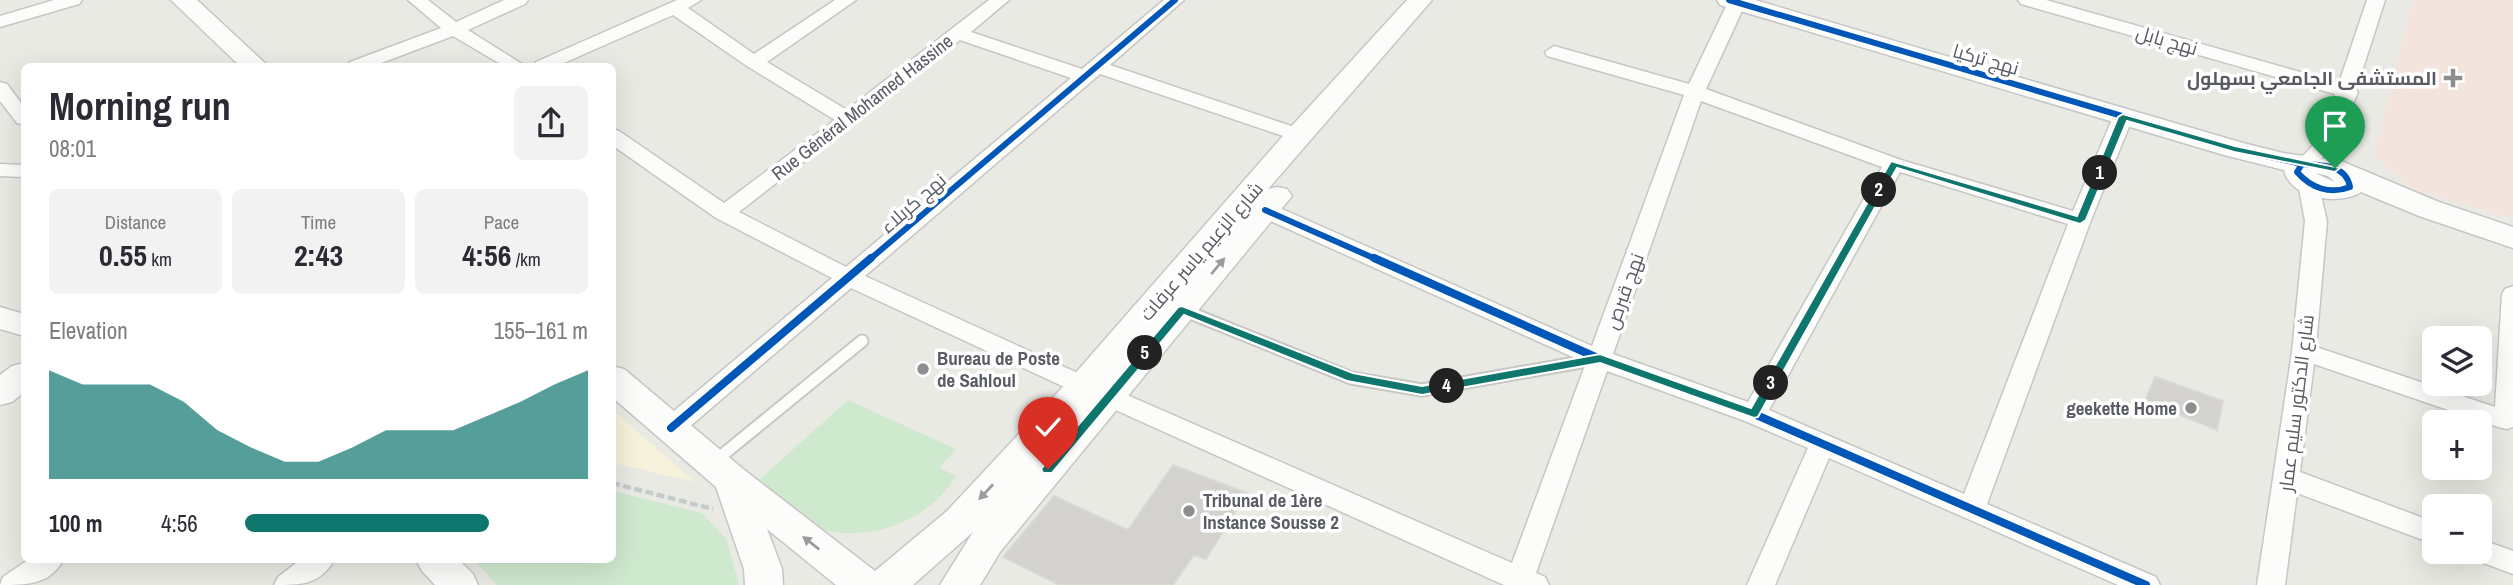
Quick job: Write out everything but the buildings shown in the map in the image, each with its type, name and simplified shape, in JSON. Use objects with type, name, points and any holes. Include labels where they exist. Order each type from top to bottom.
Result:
[{"type":"main road","points":[[183,0],[252,63]]},
{"type":"main road","name":"شارع الزعيم ياسر عرفات","points":[[959,585],[987,541],[1096,391],[1299,135],[1420,0]]},
{"type":"main road","name":"شارع الزعيم ياسر عرفات","points":[[886,585],[960,521],[1182,310],[1367,86],[1442,0]]},
{"type":"main road","name":"نهج تركيا","points":[[1735,1],[2234,149],[2513,238]]},
{"type":"main road","points":[[0,318],[21,324]]},
{"type":"main road","points":[[0,393],[21,377]]},
{"type":"main road","points":[[616,381],[721,471],[864,585]]},
{"type":"main road","points":[[721,471],[744,517],[763,569],[764,585]]},
{"type":"main road","points":[[438,563],[459,585]]},
{"type":"street","points":[[0,22],[73,0]]},
{"type":"street","points":[[416,0],[454,29],[511,63]]},
{"type":"street","points":[[365,63],[454,29],[519,0]]},
{"type":"street","points":[[754,62],[847,0]]},
{"type":"street","name":"Rue Général Mohamed Hassine","points":[[724,213],[1000,0]]},
{"type":"street","name":"نهج كربلاء","points":[[671,428],[1175,0]]},
{"type":"street","name":"نهج بابل","points":[[2027,0],[2348,92]]},
{"type":"street","points":[[2316,221],[2304,172],[2330,139],[2348,92],[2376,0]]},
{"type":"street","name":"نهج قبرص","points":[[1524,583],[1695,92],[1735,1]]},
{"type":"street","points":[[550,63],[683,4],[754,62],[848,119]]},
{"type":"street","points":[[956,33],[1299,135]]},
{"type":"street","points":[[1554,52],[1695,92],[1894,164],[2080,220]]},
{"type":"street","points":[[0,89],[21,115]]},
{"type":"street","points":[[1972,508],[2080,220],[2123,117]]},
{"type":"street","points":[[2316,221],[2342,182],[2330,139]]},
{"type":"street","points":[[617,145],[724,213],[850,278],[1524,583]]},
{"type":"street","points":[[1754,414],[1894,164]]},
{"type":"street","points":[[0,170],[21,172]]},
{"type":"street","points":[[1265,210],[1600,359],[1754,414],[2146,585]]},
{"type":"street","name":"شارع الدكتور سليم عمار","points":[[2271,585],[2304,352],[2316,221]]},
{"type":"street","points":[[2304,352],[2510,421],[2513,294]]},
{"type":"street","points":[[1761,585],[1822,444]]},
{"type":"street","points":[[2287,478],[2422,529]]},
{"type":"street","points":[[2492,555],[2513,563]]},
{"type":"street","points":[[13,585],[45,563]]},
{"type":"street","points":[[288,585],[316,563]]},
{"type":"lane","points":[[1182,310],[1351,377],[1422,390],[1600,359]]},
{"type":"lane","points":[[721,471],[862,341]]},
{"type":"path","points":[[616,484],[744,517]]},
{"type":"shaded area","name":"المستشفى الجامعي بسهلول","points":[[2413,0],[2513,0],[2513,219],[2412,189],[2374,156]]},
{"type":"shaded area","points":[[616,413],[695,482],[616,464]]},
{"type":"green space","points":[[848,400],[956,449],[939,468],[957,476],[927,508],[902,523],[857,533],[842,533],[813,526],[785,505],[760,479]]},
{"type":"green space","points":[[616,492],[702,513],[727,540],[739,585],[497,585],[477,563],[616,563]]},
{"type":"cycle path","points":[[671,428],[1175,0]]},
{"type":"cycle path","points":[[1729,0],[2234,149],[2283,162],[2322,165],[2338,169],[2344,173],[2350,187],[2329,191],[2314,186],[2297,172],[2302,164]]},
{"type":"cycle path","points":[[1265,210],[1600,359],[1754,414],[2146,585]]},
{"type":"place","name":"المستشفى الجامعي بسهلول","points":[[2453,78]]},
{"type":"place","name":"Bureau de Poste de Sahloul","points":[[923,369]]},
{"type":"place","name":"geekette Home","points":[[2191,408]]},
{"type":"place","name":"Tribunal de 1ère Instance Sousse 2","points":[[1189,511]]},
{"type":"route","points":[[1048,469],[1182,310],[1351,377],[1422,390],[1600,359],[1754,414],[1894,164],[2080,220],[2123,117],[2234,149],[2302,164],[2315,163],[2335,168]]}]
